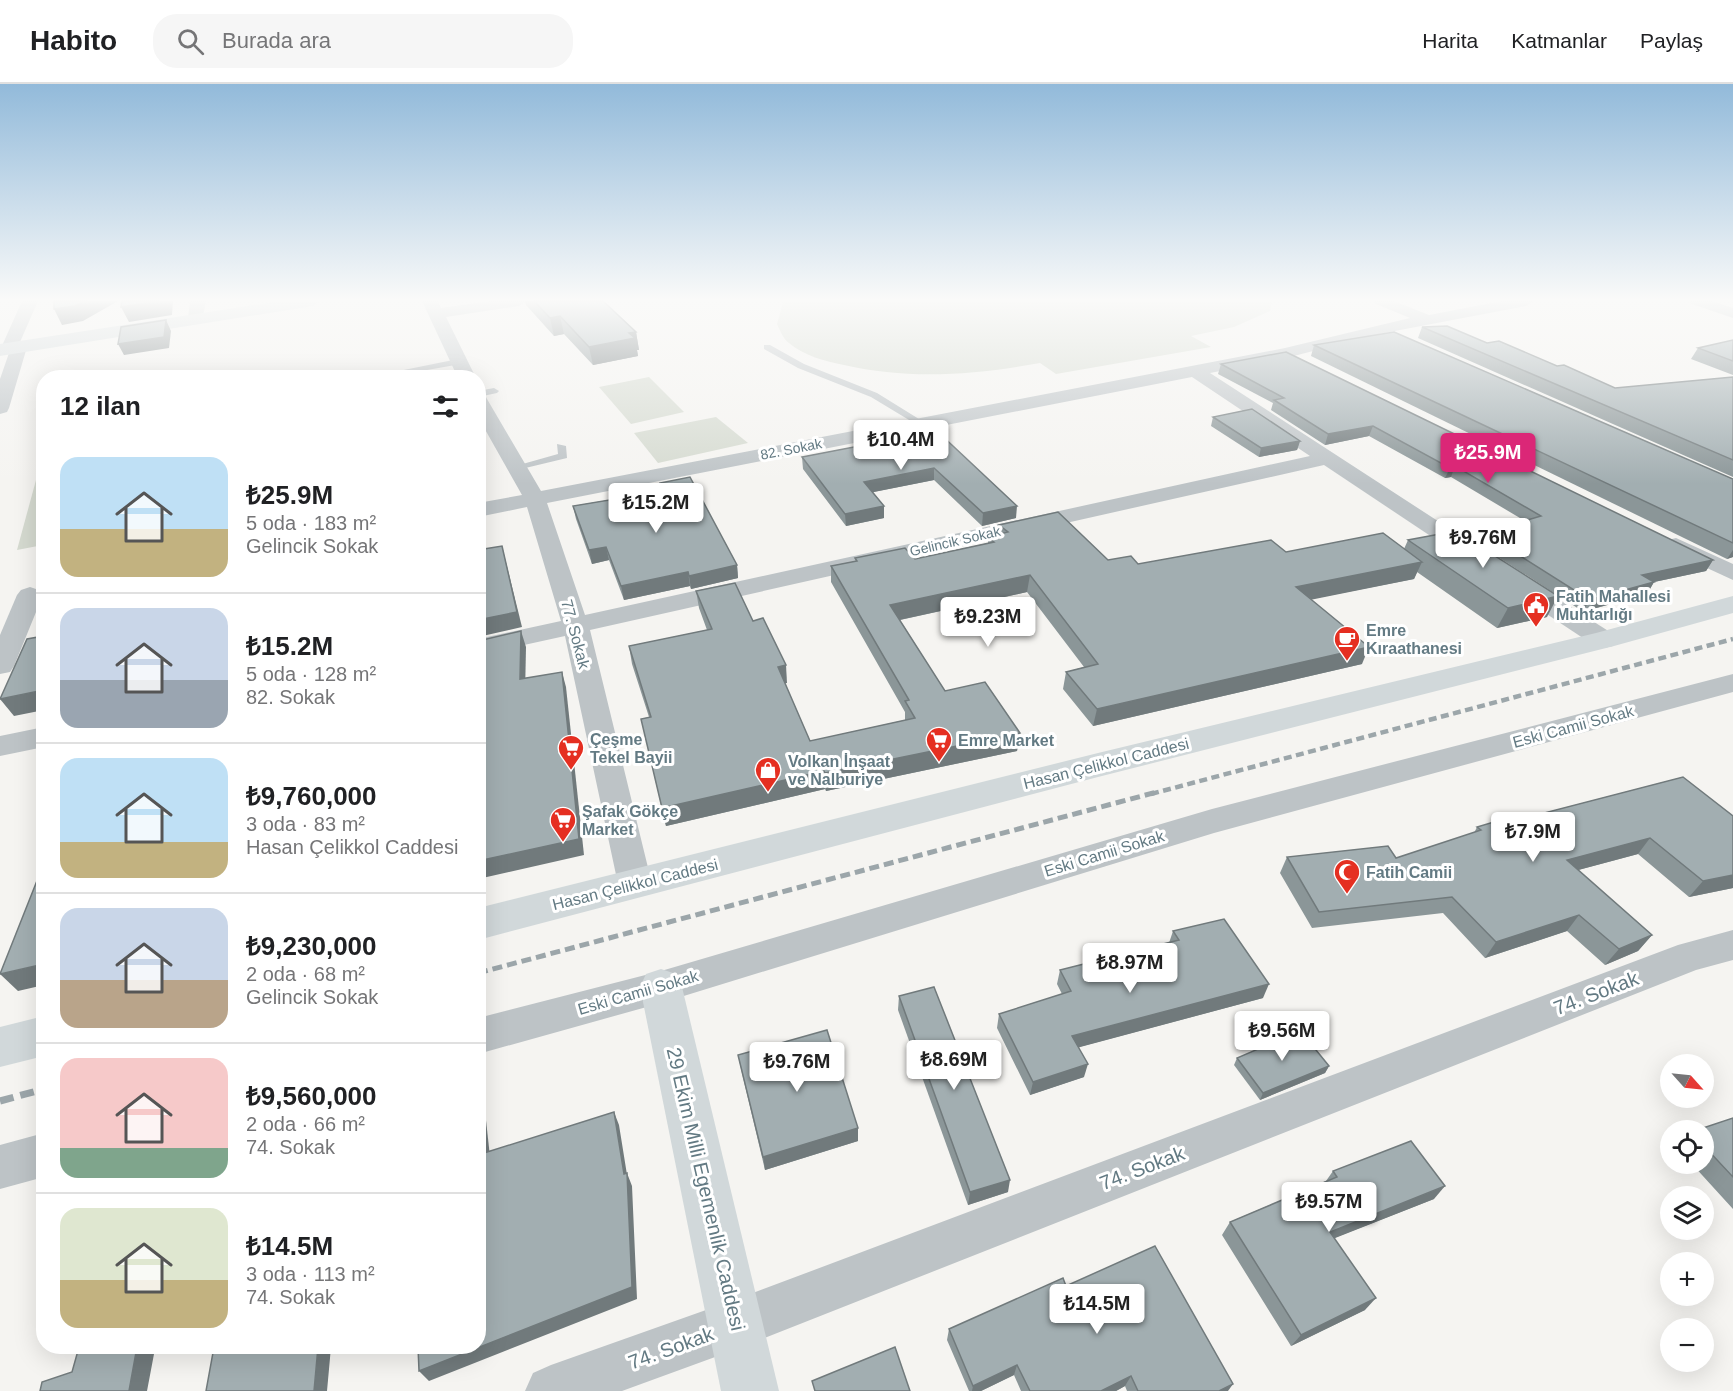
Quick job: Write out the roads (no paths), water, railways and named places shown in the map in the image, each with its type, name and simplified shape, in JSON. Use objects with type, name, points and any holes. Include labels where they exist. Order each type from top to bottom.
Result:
[{"type":"main road","name":"Hasan Çelikkol Caddesi","points":[[486,922],[1098,765],[1604,640],[1733,604]]},
{"type":"main road","name":"29 Ekim Milli Egemenlik Caddesi","points":[[661,987],[750,1391]]},
{"type":"main road","points":[[0,1047],[36,1038]]},
{"type":"street","points":[[0,408],[7,362]]},
{"type":"street","points":[[458,362],[462,370]]},
{"type":"street","name":"82. Sokak","points":[[486,508],[1241,362]]},
{"type":"street","points":[[1304,362],[1318,369]]},
{"type":"street","points":[[1195,371],[1604,640]]},
{"type":"street","name":"77. Sokak","points":[[486,395],[486,428],[517,467],[535,499],[576,627],[635,884]]},
{"type":"street","name":"Gelincik Sokak","points":[[486,645],[1327,458]]},
{"type":"street","points":[[1658,536],[1733,573]]},
{"type":"street","points":[[0,601],[36,594]]},
{"type":"street","points":[[0,666],[36,596]]},
{"type":"street","name":"Eski Camii Sokak","points":[[486,1034],[661,987],[1212,821],[1733,683]]},
{"type":"street","points":[[0,746],[36,739]]},
{"type":"street","name":"74. Sokak","points":[[551,1391],[737,1324],[1680,961],[1733,945]]},
{"type":"street","points":[[0,1167],[36,1157]]},
{"type":"lane","points":[[411,370],[458,362]]},
{"type":"lane","points":[[794,362],[874,395],[922,424]]},
{"type":"lane","points":[[517,467],[563,456],[561,446]]},
{"type":"railway","points":[[1151,794],[1733,639]]},
{"type":"railway","points":[[486,971],[1157,792]]},
{"type":"railway","points":[[0,1101],[36,1091]]},
{"type":"place","name":"Fatih Mahallesi Muhtarlığı","points":[[1536,628]]},
{"type":"place","name":"Emre Kıraathanesi","points":[[1347,662]]},
{"type":"place","name":"Emre Market","points":[[939,763]]},
{"type":"place","name":"Çeşme Tekel Bayii","points":[[571,771]]},
{"type":"place","name":"Volkan İnşaat ve Nalburiye","points":[[768,793]]},
{"type":"place","name":"Şafak Gökçe Market","points":[[563,843]]},
{"type":"place","name":"Fatih Camii","points":[[1347,895]]}]
